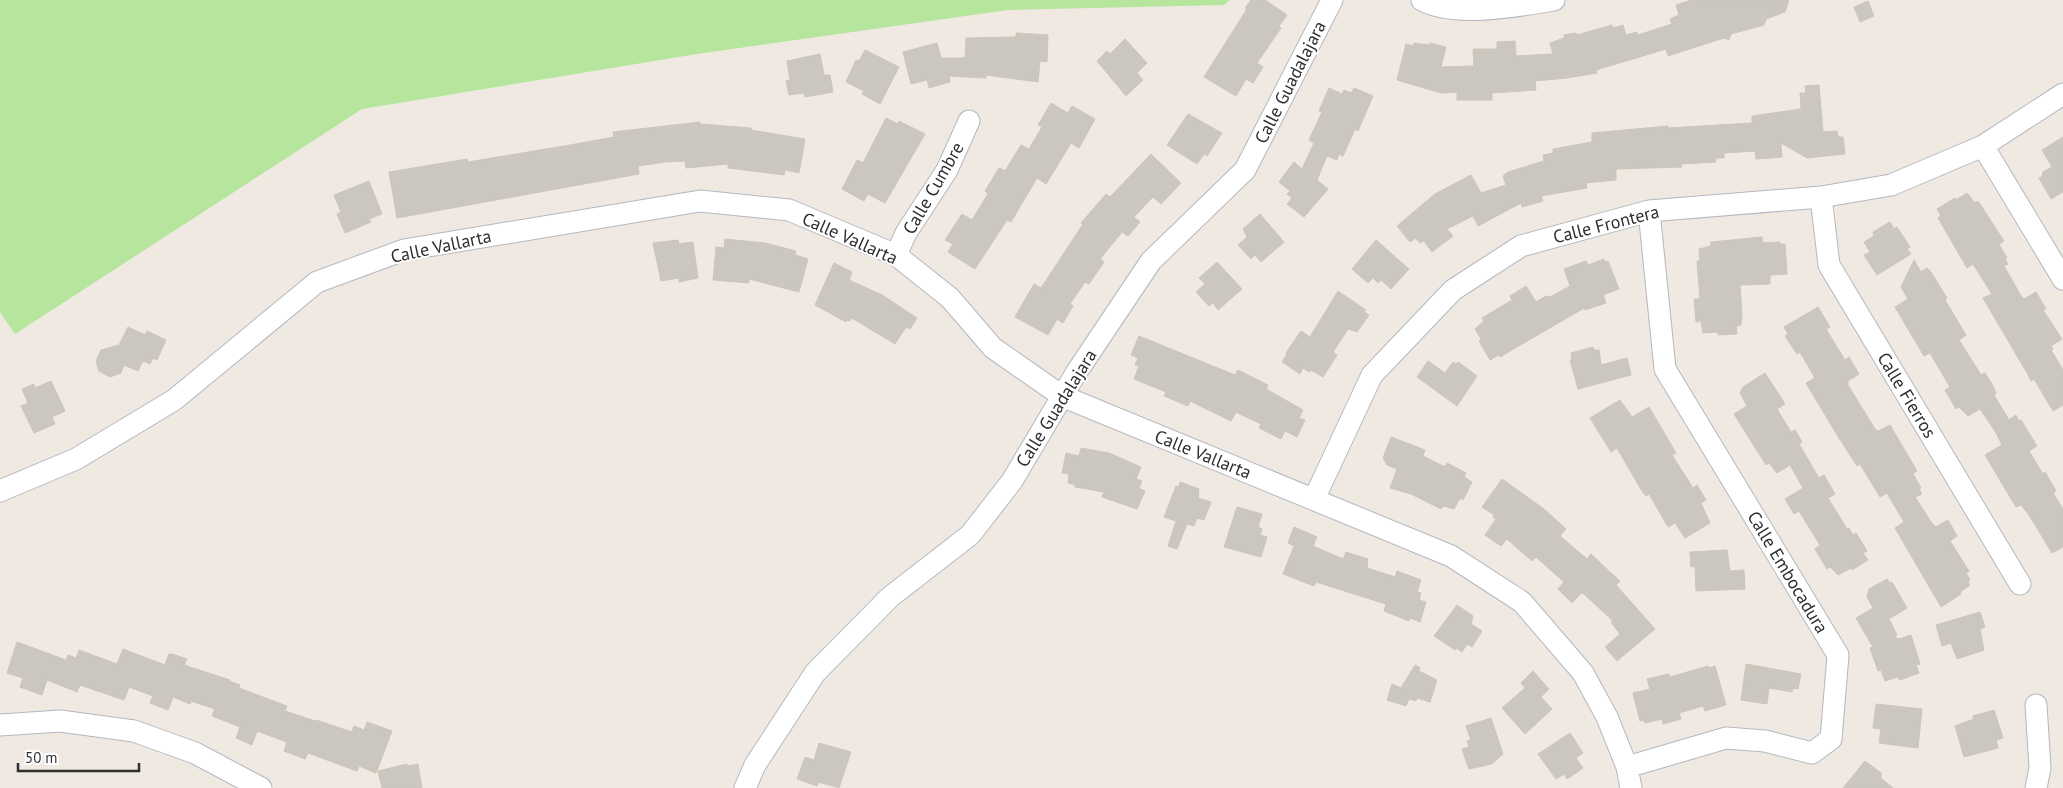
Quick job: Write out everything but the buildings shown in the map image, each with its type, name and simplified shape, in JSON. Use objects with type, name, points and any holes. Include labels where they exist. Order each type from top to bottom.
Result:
[{"type":"street","name":"Calle Guadalajara","points":[[745,788],[755,765],[816,673],[890,597],[970,534],[1012,480],[1062,396],[1151,260],[1245,170],[1332,0]]},
{"type":"street","points":[[1422,0],[1430,4],[1472,9],[1514,7],[1554,0]]},
{"type":"street","name":"Calle Frontera","points":[[1314,499],[1372,375],[1453,290],[1521,246],[1649,211],[1821,196],[1891,185],[1983,146],[2063,94]]},
{"type":"street","name":"Calle Cumbre","points":[[896,255],[906,233],[947,170],[969,121]]},
{"type":"street","points":[[1983,146],[2063,279]]},
{"type":"street","name":"Calle Fierros","points":[[1821,196],[1829,265],[2020,584]]},
{"type":"street","name":"Calle Vallarta","points":[[0,491],[76,459],[174,400],[317,282],[404,250],[700,201],[788,210],[896,255],[950,298],[993,348],[1062,396],[1451,556],[1522,602],[1583,673],[1606,717],[1627,767],[1631,788]]},
{"type":"street","name":"Calle Embocadura","points":[[1627,767],[1726,738],[1766,741],[1812,754],[1831,740],[1838,655],[1665,369],[1649,211]]},
{"type":"street","points":[[2036,705],[2040,768],[2036,788]]},
{"type":"street","points":[[0,725],[60,721],[134,731],[195,753],[261,788]]},
{"type":"green space","points":[[0,0],[1230,0],[1224,5],[1008,10],[697,54],[362,109],[15,334],[0,312]]}]
